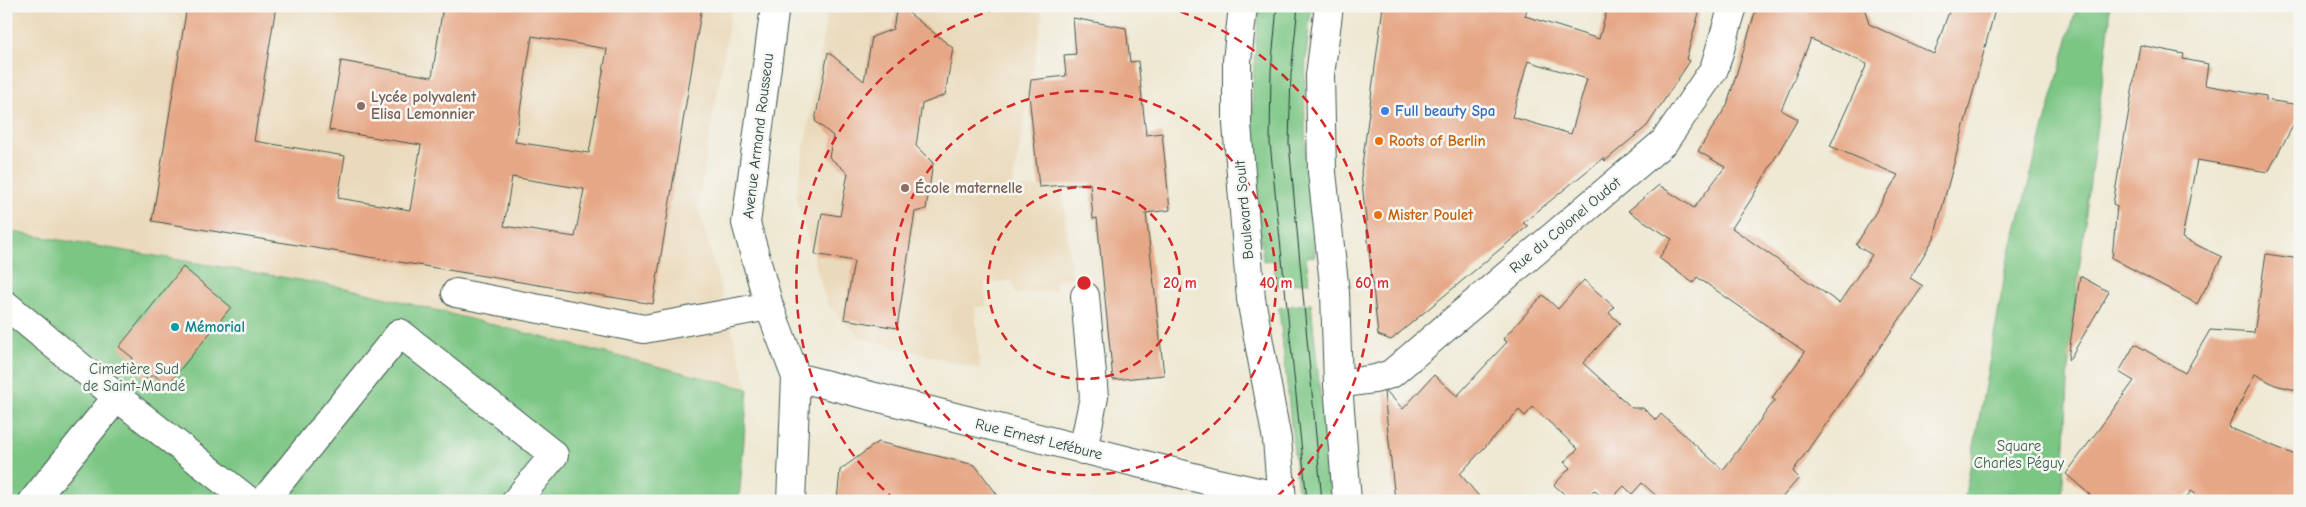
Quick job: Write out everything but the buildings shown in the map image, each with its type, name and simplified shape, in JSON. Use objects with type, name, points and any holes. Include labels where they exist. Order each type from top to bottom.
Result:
[{"type":"street","name":"Avenue Armand Rousseau","points":[[775,6],[746,223],[769,306],[796,378]]},
{"type":"street","name":"Boulevard Soult","points":[[1243,6],[1238,61],[1237,124],[1251,299],[1276,440],[1282,499]]},
{"type":"street","points":[[1329,6],[1320,75],[1322,162],[1335,293],[1338,384],[1347,501]]},
{"type":"street","name":"Rue du Colonel Oudot","points":[[1338,384],[1375,379],[1391,374],[1664,142],[1714,69],[1733,6]]},
{"type":"street","points":[[456,293],[644,329],[769,306]]},
{"type":"street","points":[[1082,450],[1094,397],[1085,296]]},
{"type":"street","points":[[6,304],[117,397],[249,501]]},
{"type":"street","points":[[264,501],[400,333],[554,455],[516,501]]},
{"type":"street","points":[[791,501],[796,378]]},
{"type":"street","name":"Rue Ernest Lefébure","points":[[796,378],[1282,499]]},
{"type":"street","points":[[33,501],[117,397]]},
{"type":"shaded area","name":"Lycée polyvalent Elisa Lemonnier","points":[[6,6],[732,6],[698,205],[748,389],[6,237]]},
{"type":"shaded area","name":"École maternelle","points":[[835,6],[1004,6],[1043,13],[1012,189],[1062,185],[1072,278],[1055,281],[1056,290],[1016,294],[1012,281],[985,283],[986,306],[975,307],[980,369],[861,338],[827,304],[796,198],[827,12]]},
{"type":"green space","points":[[1260,6],[1312,6],[1305,69],[1305,131],[1315,256],[1306,257],[1309,282],[1276,286],[1274,260],[1263,261],[1253,155],[1253,77]]},
{"type":"green space","name":"Square Charles Péguy","points":[[2077,6],[2109,6],[2110,19],[2070,344],[2062,501],[1964,501],[2008,258]]},
{"type":"green space","name":"Cimetière Sud de Saint-Mandé","points":[[6,231],[347,288],[748,389],[739,501],[6,501]]},
{"type":"green space","points":[[1311,303],[1331,501],[1299,501],[1279,308]]},
{"type":"tram line","points":[[1277,6],[1271,71],[1270,143],[1307,501]]},
{"type":"tram line","points":[[1298,6],[1291,74],[1289,143],[1322,501]]},
{"type":"place","name":"Lycée polyvalent Elisa Lemonnier","points":[[361,106]]},
{"type":"place","name":"Full beauty Spa","points":[[1385,111]]},
{"type":"place","name":"Roots of Berlin","points":[[1379,141]]},
{"type":"place","name":"École maternelle","points":[[905,188]]},
{"type":"place","name":"Mister Poulet","points":[[1378,215]]},
{"type":"place","name":"Mémorial","points":[[175,327]]}]
